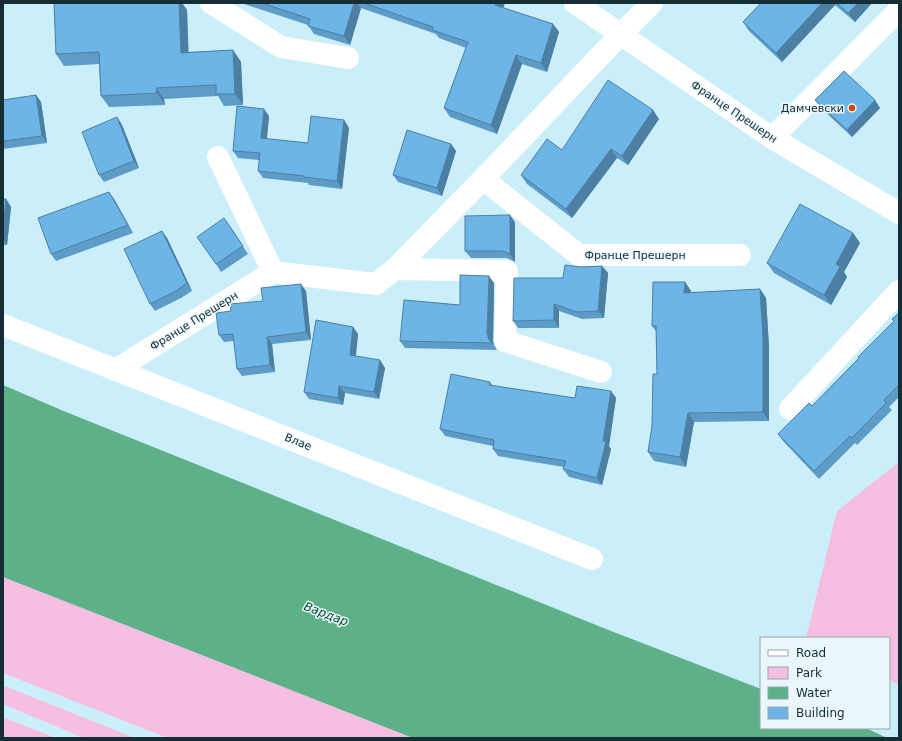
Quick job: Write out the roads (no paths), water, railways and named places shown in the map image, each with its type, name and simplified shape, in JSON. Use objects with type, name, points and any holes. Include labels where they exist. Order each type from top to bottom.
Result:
[{"type":"street","points":[[210,3],[281,47],[348,58]]},
{"type":"street","name":"Францe Прешерн","points":[[575,3],[772,138],[899,213]]},
{"type":"street","points":[[218,157],[273,272],[376,284],[395,269],[652,3]]},
{"type":"street","points":[[772,138],[899,10]]},
{"type":"street","name":"Франце Прешерн","points":[[483,179],[579,255],[740,255]]},
{"type":"street","points":[[395,269],[507,271],[505,342],[601,372]]},
{"type":"street","name":"Франце Прешерн","points":[[115,370],[273,272]]},
{"type":"street","points":[[790,409],[899,291]]},
{"type":"street","name":"Влае","points":[[3,326],[592,560]]},
{"type":"water","name":"Вардар","points":[[3,385],[66,412],[606,629],[760,689],[760,729],[868,729],[887,738],[413,738],[3,577]]},
{"type":"place","name":"Дамчевски","points":[[852,108]]}]
